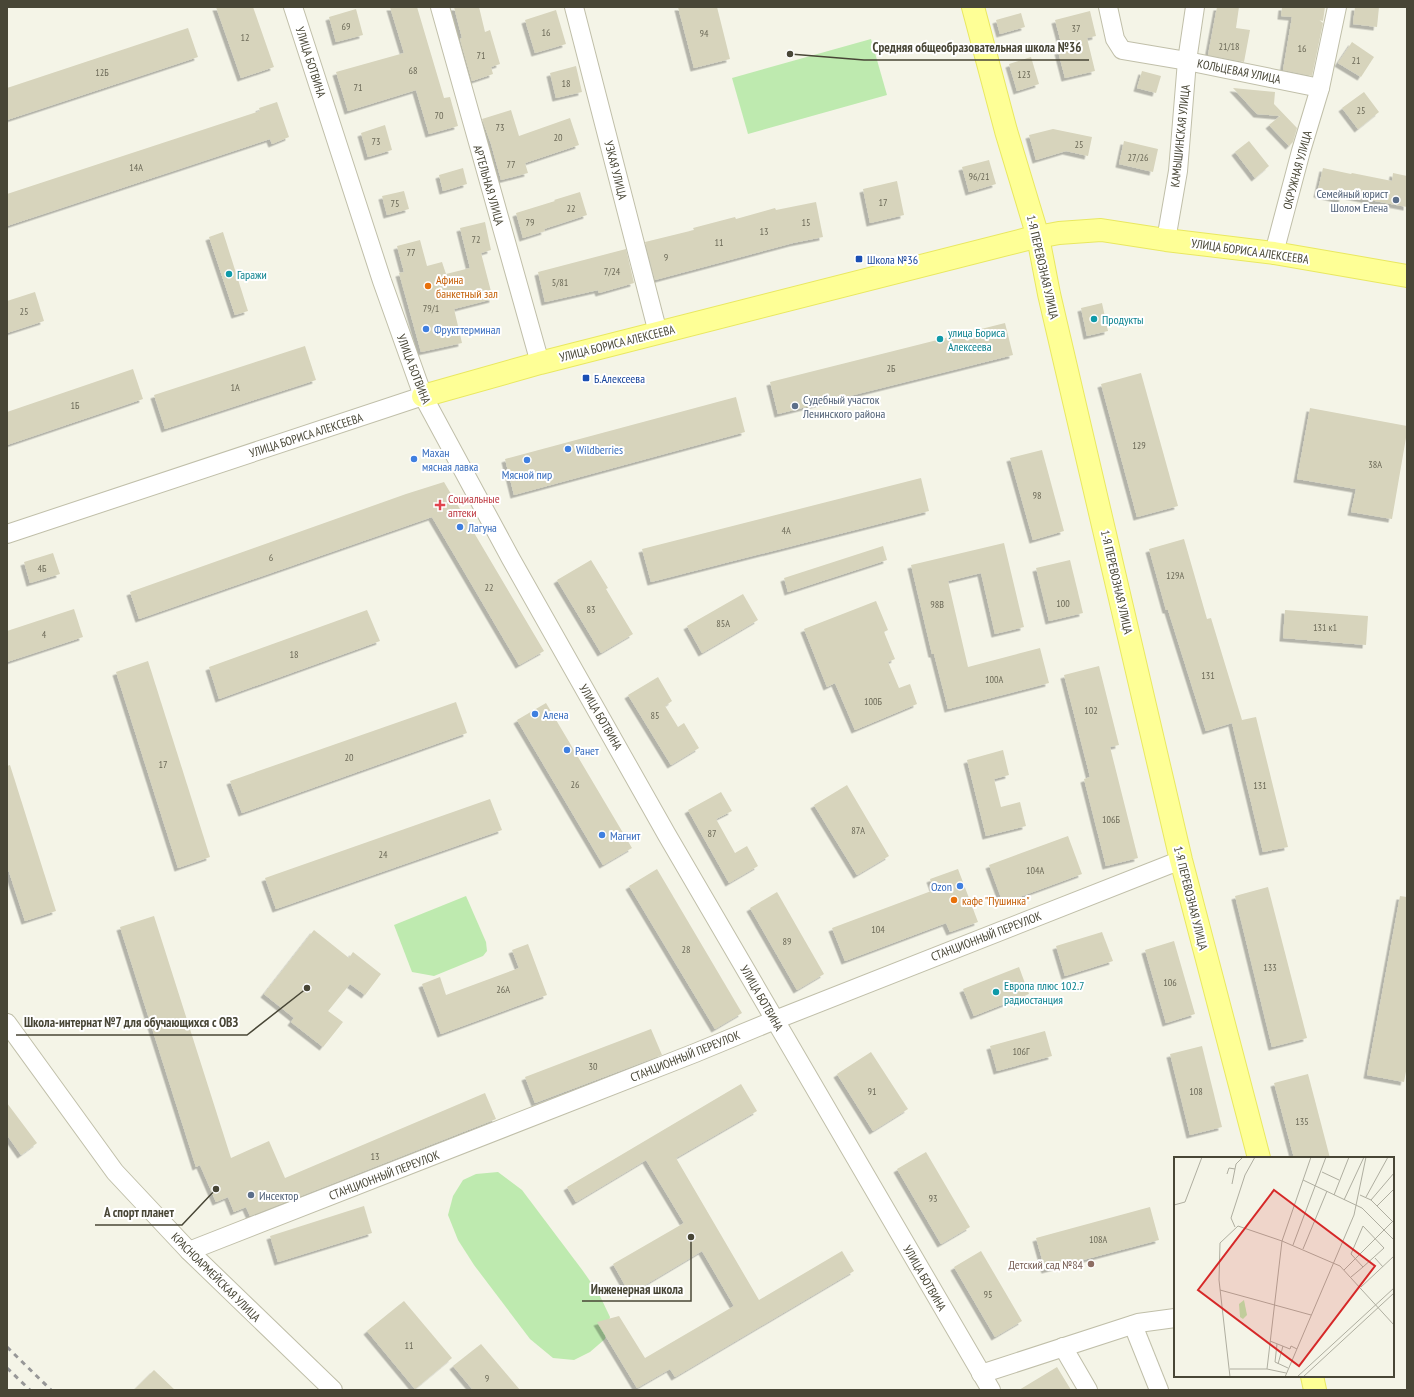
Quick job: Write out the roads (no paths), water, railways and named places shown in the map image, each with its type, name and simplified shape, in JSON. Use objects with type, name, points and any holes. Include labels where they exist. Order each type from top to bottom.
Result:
[{"type":"main road","name":"1-Я ПЕРЕВОЗНАЯ УЛИЦА","points":[[973,7],[1006,131],[1038,237],[1049,294],[1181,860],[1259,1157]]},
{"type":"main road","name":"УЛИЦА БОРИСА АЛЕКСЕЕВА","points":[[423,396],[540,363],[1038,237],[1059,233],[1101,230],[1166,240],[1274,252],[1407,276]]},
{"type":"main road","points":[[1312,1377],[1315,1390]]},
{"type":"street","name":"УЛИЦА БОТВИНА","points":[[293,7],[382,281],[423,396],[514,565],[663,828],[991,1390]]},
{"type":"street","name":"АРТЕЛЬНАЯ УЛИЦА","points":[[440,7],[540,363]]},
{"type":"street","name":"УЗКАЯ УЛИЦА","points":[[574,7],[658,333]]},
{"type":"street","name":"КОЛЬЦЕВАЯ УЛИЦА","points":[[1108,7],[1115,39],[1122,50],[1187,61],[1320,88]]},
{"type":"street","name":"КАМЫШИНСКАЯ УЛИЦА","points":[[1166,240],[1178,171],[1187,61],[1195,7]]},
{"type":"street","points":[[1320,88],[1337,7]]},
{"type":"street","name":"ОКРУЖНАЯ УЛИЦА","points":[[1274,252],[1301,151],[1320,88]]},
{"type":"street","name":"УЛИЦА БОРИСА АЛЕКСЕЕВА","points":[[7,534],[423,396]]},
{"type":"street","name":"СТАНЦИОННЫЙ ПЕРЕУЛОК","points":[[189,1251],[695,1053],[1181,860]]},
{"type":"street","name":"КРАСНОАРМЕЙСКАЯ УЛИЦА","points":[[7,1023],[115,1172],[189,1251],[333,1390]]},
{"type":"street","points":[[981,1374],[1133,1325],[1174,1318]]},
{"type":"street","points":[[1133,1325],[1159,1390]]},
{"type":"street","points":[[1063,1347],[1088,1390]]},
{"type":"railway","points":[[7,1347],[51,1390]]},
{"type":"railway","points":[[7,1368],[30,1390]]},
{"type":"place","name":"Средняя общеобразовательная школа №36","points":[[790,54]]},
{"type":"place","name":"Семейный юрист Шолом Елена","points":[[1396,200]]},
{"type":"place","name":"Школа №36","points":[[859,259]]},
{"type":"place","name":"Гаражи","points":[[229,274]]},
{"type":"place","name":"Афина банкетный зал","points":[[428,286]]},
{"type":"place","name":"Продукты","points":[[1094,319]]},
{"type":"place","name":"Фрукттерминал","points":[[426,329]]},
{"type":"place","name":"улица Бориса Алексеева","points":[[940,339]]},
{"type":"place","name":"Б.Алексеева","points":[[586,378]]},
{"type":"place","name":"Судебный участок Ленинского района","points":[[795,406]]},
{"type":"place","name":"Wildberries","points":[[568,449]]},
{"type":"place","name":"Махан мясная лавка","points":[[414,459]]},
{"type":"place","name":"Мясной пир","points":[[527,460]]},
{"type":"place","name":"Социальные аптеки","points":[[440,505]]},
{"type":"place","name":"Лагуна","points":[[460,527]]},
{"type":"place","name":"Алена","points":[[535,714]]},
{"type":"place","name":"Ранет","points":[[567,750]]},
{"type":"place","name":"Магнит","points":[[602,835]]},
{"type":"place","name":"Ozon","points":[[960,886]]},
{"type":"place","name":"кафе \"Пушинка\"","points":[[954,900]]},
{"type":"place","name":"Школа-интернат №7 для обучающихся с ОВЗ","points":[[307,988]]},
{"type":"place","name":"Европа плюс 102.7 радиостанция","points":[[996,992]]},
{"type":"place","name":"А спорт планет","points":[[216,1189]]},
{"type":"place","name":"Инсектор","points":[[251,1195]]},
{"type":"place","name":"Инженерная школа","points":[[691,1237]]},
{"type":"place","name":"Детский сад №84","points":[[1091,1264]]}]
